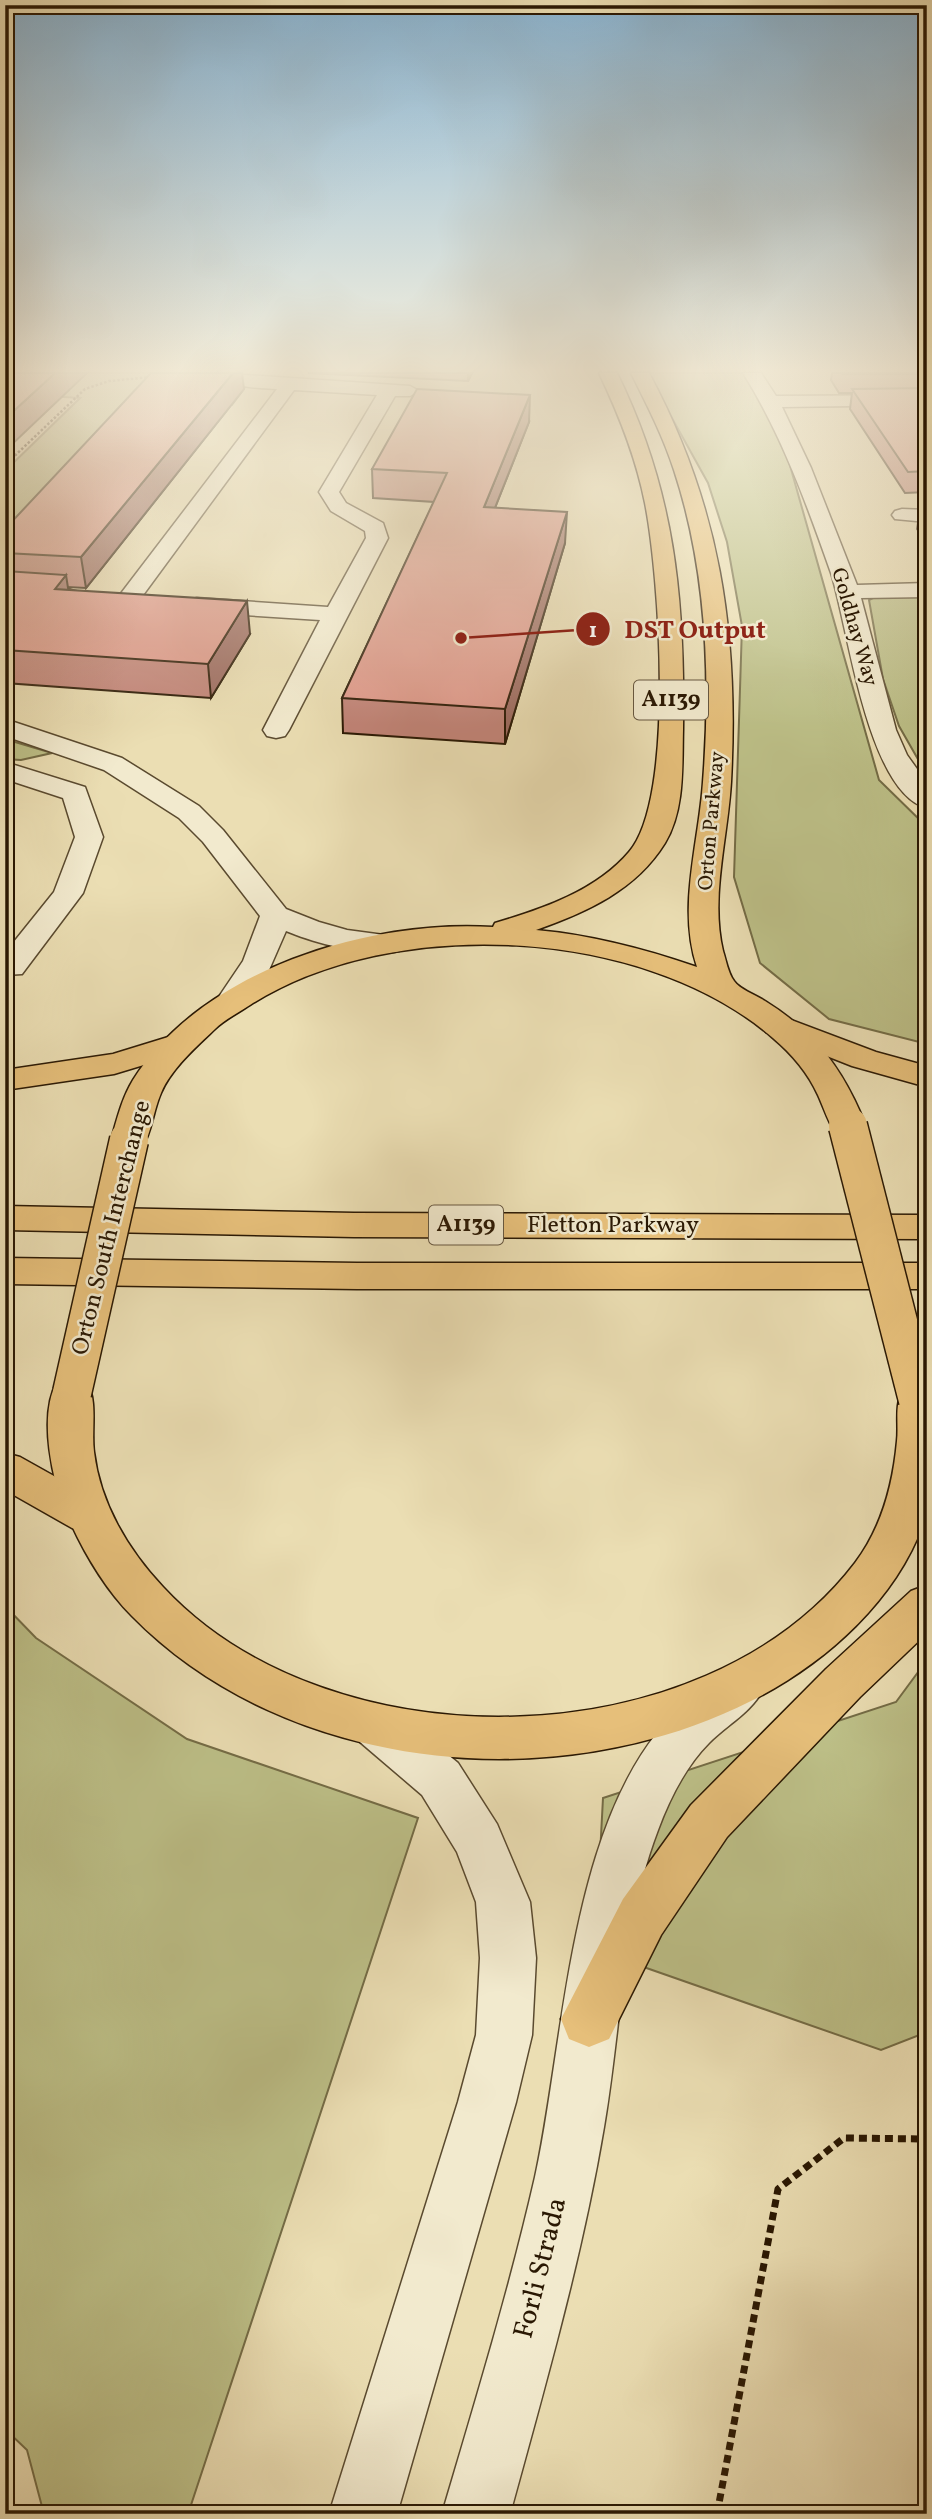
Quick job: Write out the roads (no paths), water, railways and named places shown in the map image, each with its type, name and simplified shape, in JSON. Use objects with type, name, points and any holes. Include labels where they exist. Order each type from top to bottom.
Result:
[{"type":"main road","name":"Orton Parkway","points":[[487,936],[547,918],[592,896],[634,865],[652,841],[660,818],[668,776],[672,690],[670,614],[659,518],[652,491]]},
{"type":"main road","name":"Orton Parkway","points":[[690,491],[699,519],[716,617],[720,690],[717,767],[704,909],[706,944],[720,988]]},
{"type":"main road","name":"Orton South Interchange","points":[[487,936],[586,944],[633,954],[678,969],[720,988],[778,1025],[822,1072],[838,1098],[848,1126],[918,1400],[919,1495],[888,1551],[853,1600],[806,1644],[746,1682],[677,1711],[600,1731],[519,1739],[421,1733],[378,1727],[328,1712],[245,1677],[175,1631],[123,1576],[88,1516],[73,1461],[70,1433],[72,1393],[129,1140],[138,1106],[148,1084],[178,1044],[232,1000],[267,981],[306,966],[388,944],[438,937],[487,936]]},
{"type":"main road","points":[[778,1025],[864,1059],[927,1077]]},
{"type":"main road","points":[[5,1080],[82,1071],[137,1060],[178,1044]]},
{"type":"main road","name":"Fletton Parkway","points":[[5,1218],[354,1225],[927,1227]]},
{"type":"main road","name":"Fletton Parkway","points":[[5,1271],[357,1276],[927,1276]]},
{"type":"main road","points":[[5,1469],[88,1516]]},
{"type":"main road","points":[[589,2019],[642,1917],[709,1821],[843,1683],[927,1604]]},
{"type":"street","points":[[127,601],[209,491]]},
{"type":"street","points":[[276,730],[377,538],[375,528],[338,507],[330,491]]},
{"type":"street","name":"Goldhay Way","points":[[810,491],[848,592],[882,731],[909,784],[927,800]]},
{"type":"street","points":[[902,515],[927,516]]},
{"type":"street","points":[[848,592],[927,590]]},
{"type":"street","points":[[100,600],[335,614]]},
{"type":"street","points":[[5,727],[113,764],[180,806],[214,836],[275,915],[308,929],[346,939],[388,944]]},
{"type":"street","points":[[6,771],[75,793],[89,837],[68,893],[10,967]]},
{"type":"street","points":[[232,1000],[255,972],[269,943],[275,915]]},
{"type":"street","name":"Forli Strada","points":[[476,2514],[541,2279],[575,2124],[611,1888],[638,1808],[681,1738],[746,1682]]},
{"type":"street","points":[[363,2514],[483,2116],[504,2035],[508,1958],[503,1902],[479,1841],[440,1779],[378,1727]]},
{"type":"place","name":"DST Output","points":[[461,638]]}]
